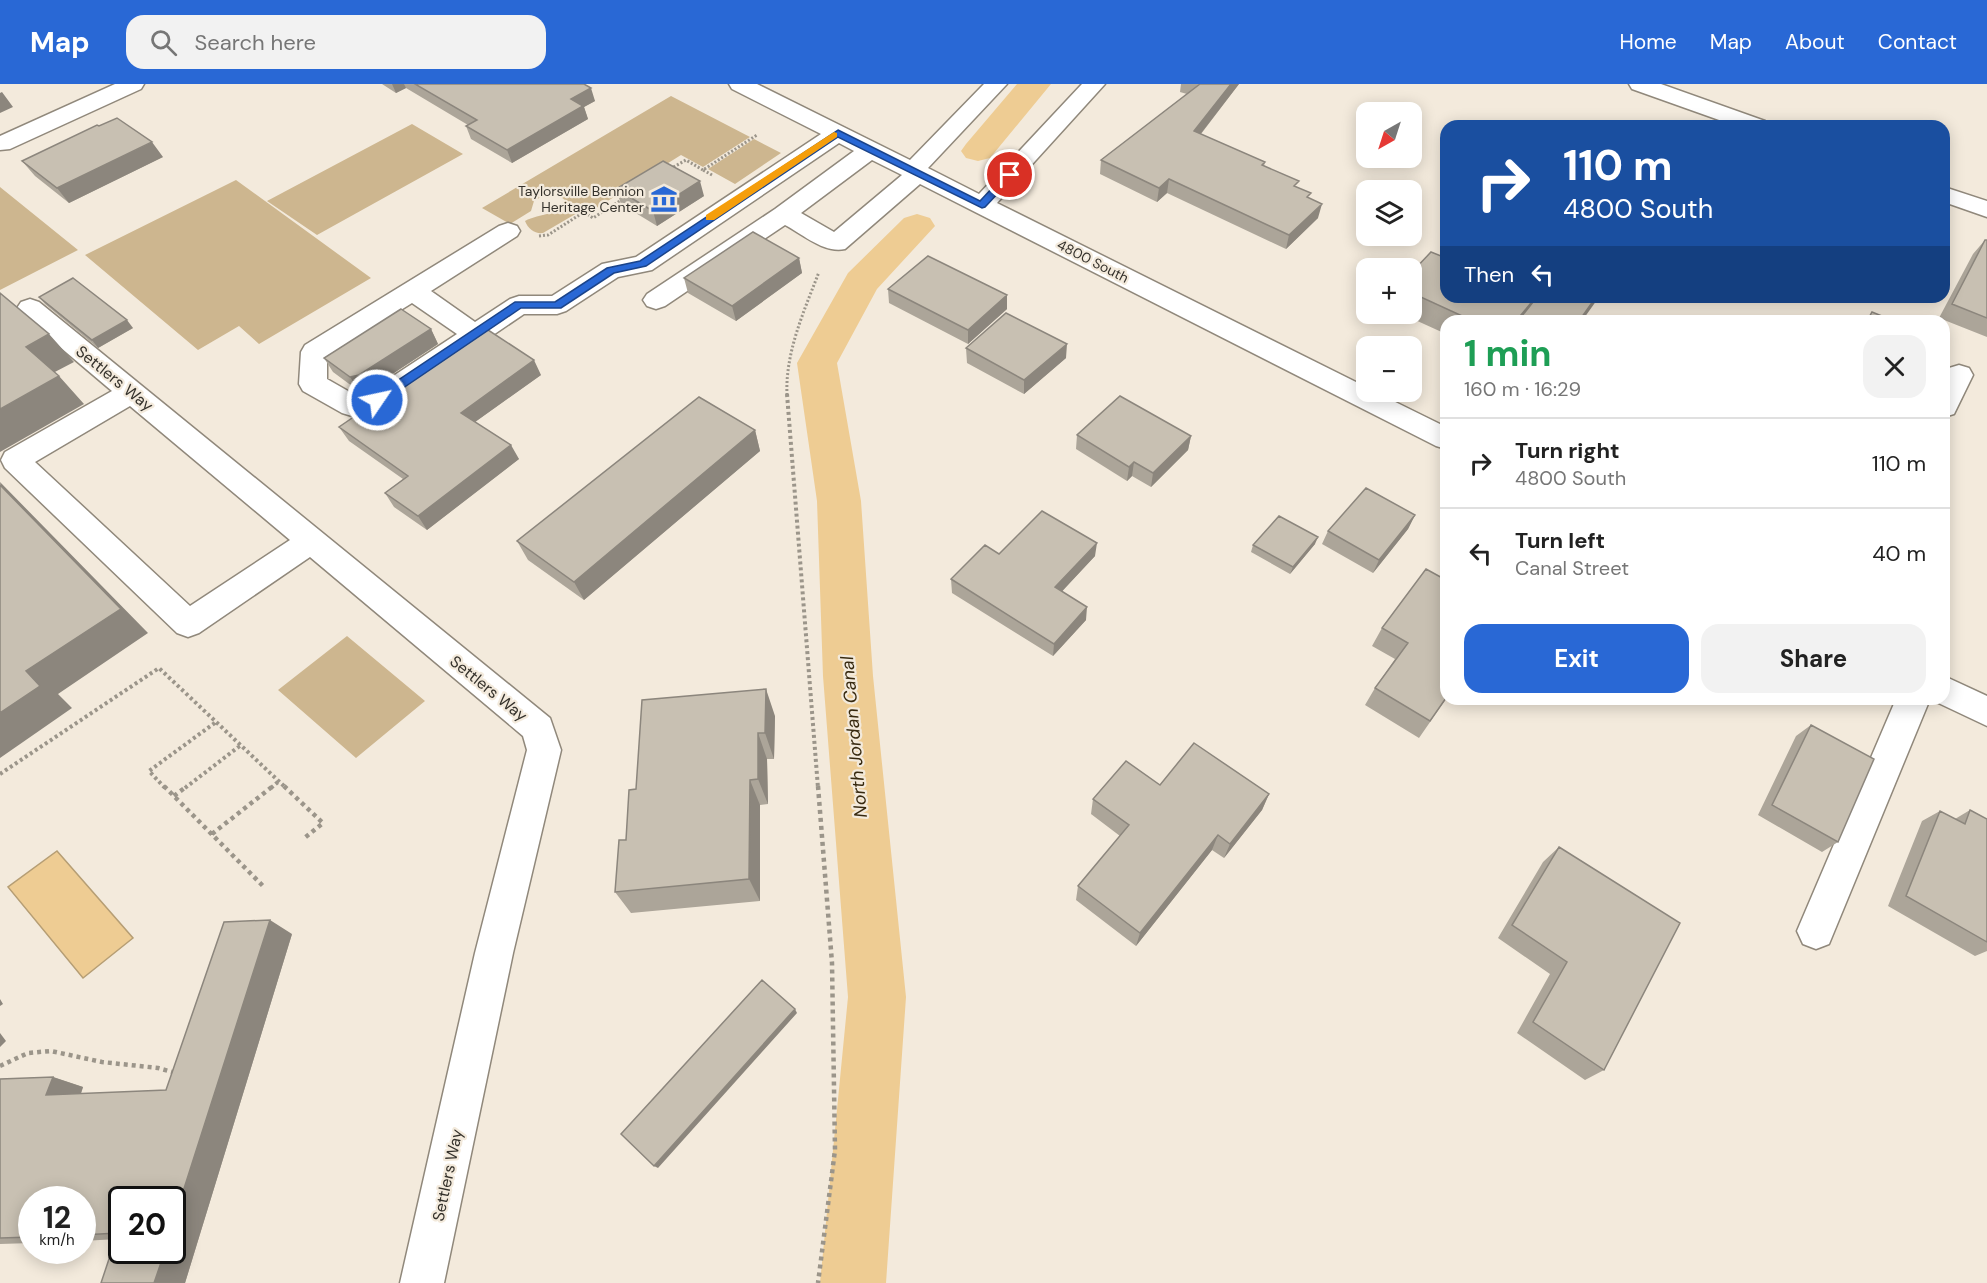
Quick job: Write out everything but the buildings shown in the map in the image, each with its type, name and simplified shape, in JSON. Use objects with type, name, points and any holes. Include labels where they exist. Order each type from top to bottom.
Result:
[{"type":"street","points":[[2,144],[133,84]]},
{"type":"street","name":"4800 South","points":[[740,84],[1440,436]]},
{"type":"street","points":[[784,214],[836,243],[916,172],[996,84]]},
{"type":"street","points":[[982,205],[1094,84]]},
{"type":"street","points":[[1640,84],[1740,120]]},
{"type":"street","points":[[508,231],[314,352],[314,384],[352,406],[377,400],[519,305],[557,305],[611,270],[643,264],[838,133]]},
{"type":"street","points":[[656,300],[784,214],[871,149]]},
{"type":"street","points":[[1950,196],[1987,209]]},
{"type":"street","points":[[412,291],[475,334]]},
{"type":"street","name":"Settlers Way","points":[[30,308],[538,728],[544,750],[494,953],[422,1283]]},
{"type":"street","points":[[1950,394],[1959,375]]},
{"type":"street","points":[[133,392],[15,460],[188,624],[311,541]]},
{"type":"street","points":[[1950,693],[1987,712]]},
{"type":"street","points":[[1816,931],[1910,705]]},
{"type":"path","points":[[667,172],[686,160],[703,170]]},
{"type":"path","points":[[537,236],[548,235],[584,212],[593,218],[630,195]]},
{"type":"path","points":[[818,1283],[835,1150],[832,963],[788,426],[786,375],[799,326],[819,271],[828,264]]},
{"type":"path","points":[[0,774],[159,668],[323,823],[303,839]]},
{"type":"path","points":[[216,722],[149,771],[265,888]]},
{"type":"path","points":[[174,796],[241,745]]},
{"type":"path","points":[[212,834],[278,782]]},
{"type":"path","points":[[0,1066],[28,1052],[46,1050],[101,1062],[162,1068],[180,1075]]},
{"type":"shaded area","points":[[671,96],[750,137],[703,167],[681,155],[590,212],[584,209],[543,233],[532,230],[525,221],[559,209],[565,200],[557,195],[546,195],[534,201],[531,211],[510,224],[482,208]]},
{"type":"shaded area","points":[[412,124],[463,154],[317,235],[267,201]]},
{"type":"shaded area","points":[[754,139],[781,153],[735,184],[708,169]]},
{"type":"shaded area","points":[[236,180],[371,278],[259,344],[239,326],[198,350],[85,255]]},
{"type":"shaded area","points":[[0,187],[78,250],[0,290]]},
{"type":"shaded area","points":[[347,636],[425,701],[356,758],[278,690]]},
{"type":"shaded area","points":[[57,851],[133,938],[83,978],[8,887]]},
{"type":"waterway","name":"North Jordan Canal","points":[[978,151],[1035,84]]},
{"type":"waterway","name":"North Jordan Canal","points":[[853,1283],[877,997],[848,676],[839,501],[817,363],[862,282],[917,226]]},
{"type":"slow traffic","points":[[710,217],[834,135]]},
{"type":"place","name":"Taylorsville Bennion Heritage Center","points":[[664,199]]},
{"type":"route","points":[[377,400],[519,305],[557,305],[611,270],[643,264],[788,164],[838,133],[982,205],[1010,175]]}]
